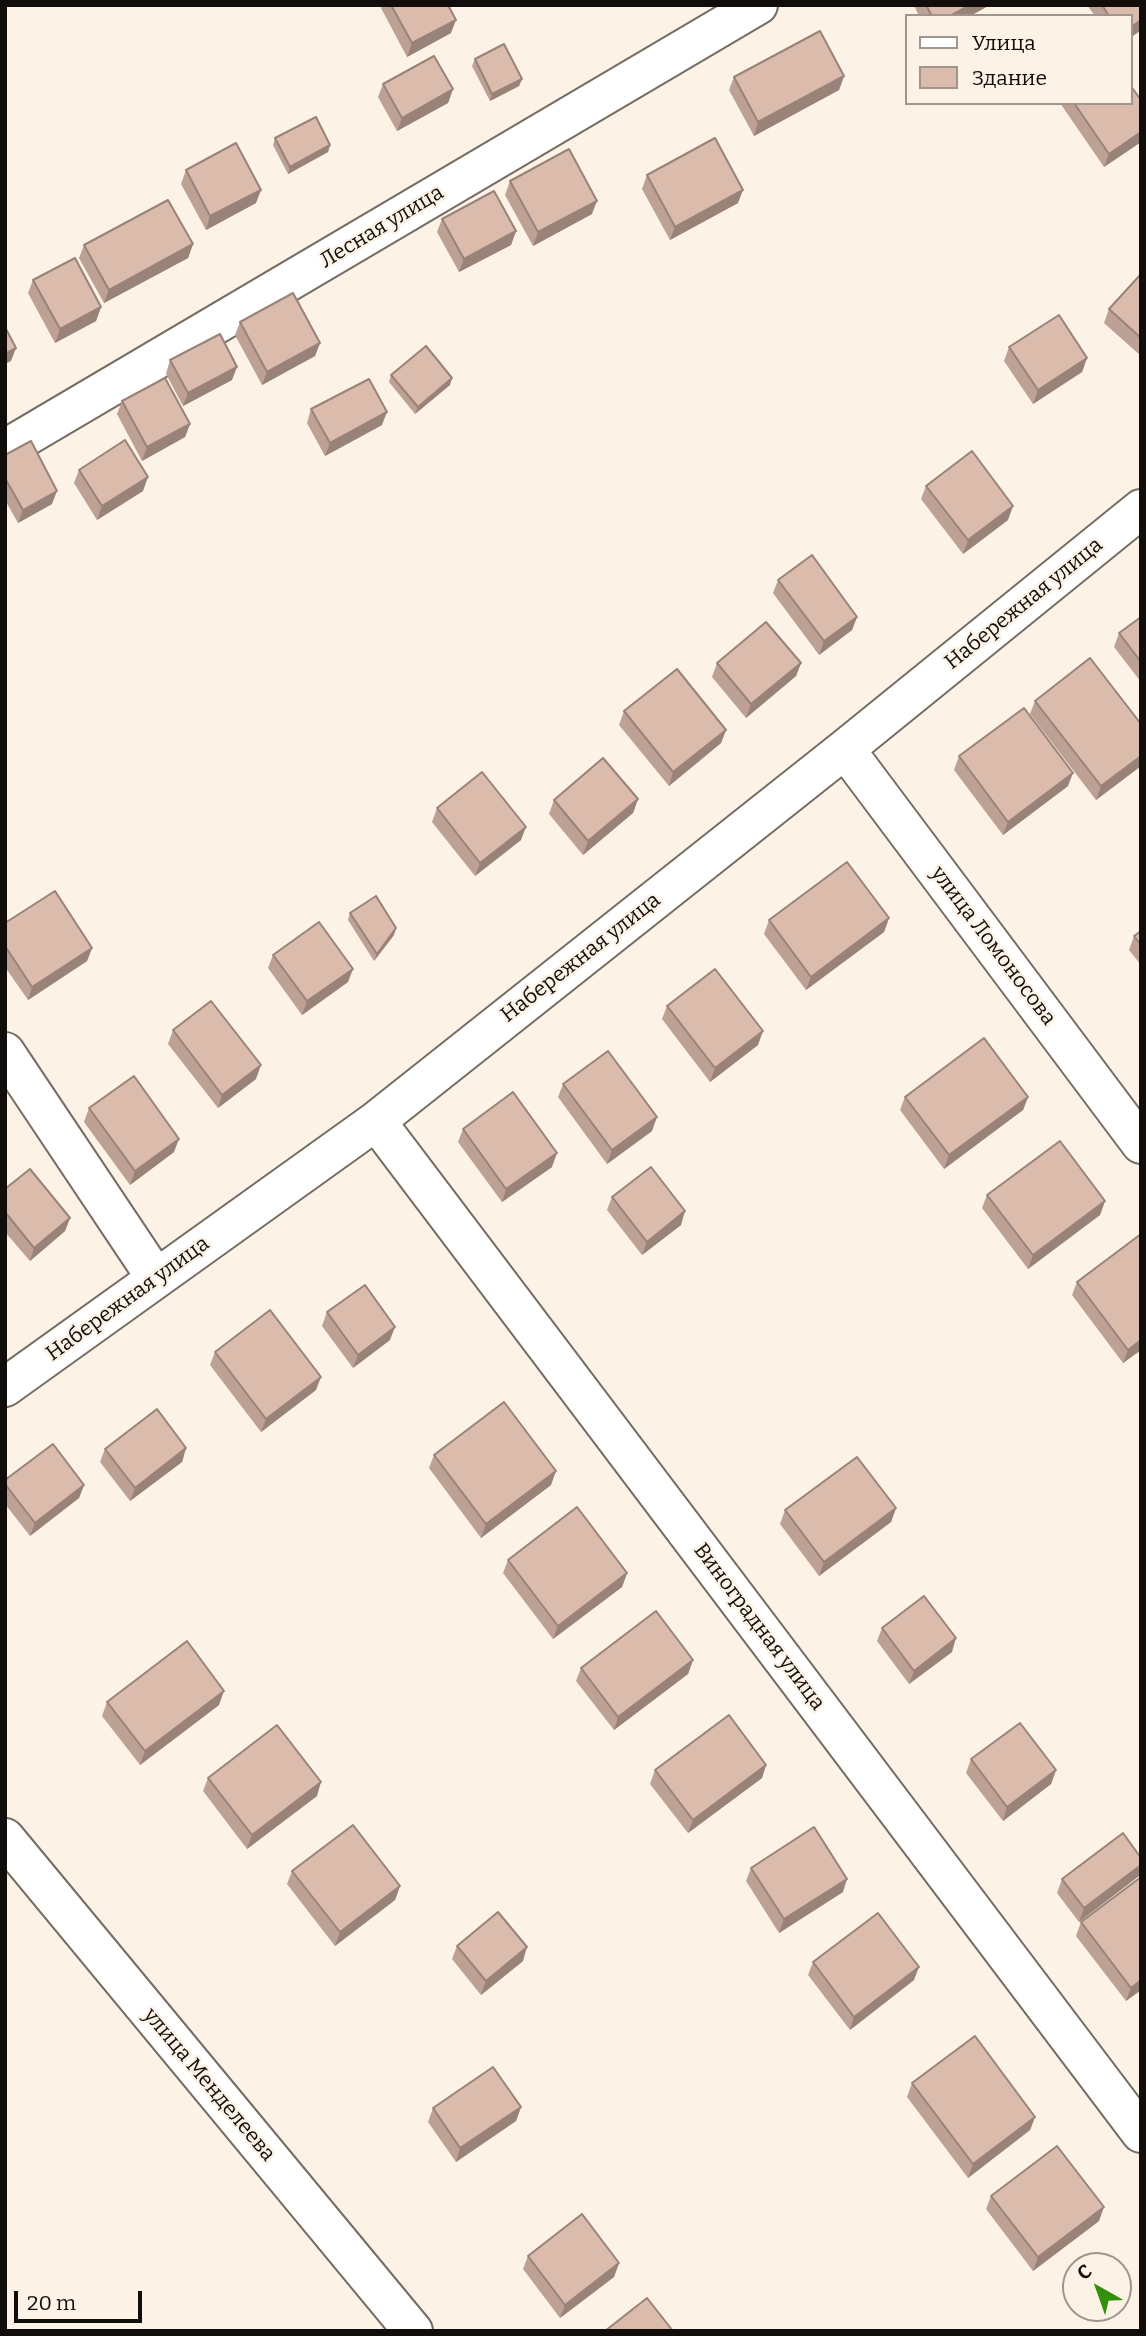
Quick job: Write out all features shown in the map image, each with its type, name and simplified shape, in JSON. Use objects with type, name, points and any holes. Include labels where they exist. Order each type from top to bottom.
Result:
[{"type":"street","name":"Лесная улица","points":[[5,449],[758,5]]},
{"type":"street","name":"Набережная улица","points":[[5,1387],[376,1121],[845,749],[1141,509]]},
{"type":"street","name":"улица Ломоносова","points":[[845,749],[1141,1143]]},
{"type":"street","points":[[5,1052],[156,1278]]},
{"type":"street","name":"Виноградная улица","points":[[376,1121],[1141,2133]]},
{"type":"street","name":"улица Менделеева","points":[[5,1838],[413,2331]]},
{"type":"building","points":[[391,5],[448,5],[456,20],[412,43]]},
{"type":"building","points":[[926,5],[970,5],[954,14],[931,14]]},
{"type":"building","points":[[1102,5],[1141,5],[1141,20],[1132,27],[1132,14],[1108,14]]},
{"type":"building","points":[[820,31],[844,76],[758,122],[734,77]]},
{"type":"building","points":[[504,44],[522,79],[492,94],[475,59]]},
{"type":"building","points":[[434,56],[453,89],[402,118],[383,84]]},
{"type":"building","points":[[1132,88],[1141,100],[1141,132],[1109,154],[1075,105],[1132,105]]},
{"type":"building","points":[[316,117],[330,145],[290,167],[275,138]]},
{"type":"building","points":[[715,138],[743,190],[675,227],[647,175]]},
{"type":"building","points":[[236,143],[261,190],[210,216],[186,170]]},
{"type":"building","points":[[569,149],[597,201],[538,232],[510,181]]},
{"type":"building","points":[[494,191],[516,231],[464,259],[442,219]]},
{"type":"building","points":[[168,200],[193,244],[109,290],[84,245]]},
{"type":"building","points":[[75,258],[101,307],[60,329],[33,280]]},
{"type":"building","points":[[1141,274],[1141,338],[1109,309]]},
{"type":"building","points":[[293,293],[320,343],[267,372],[240,322]]},
{"type":"building","points":[[1059,315],[1087,358],[1038,390],[1009,347]]},
{"type":"building","points":[[5,327],[16,348],[5,354]]},
{"type":"building","points":[[220,334],[237,367],[188,393],[170,360]]},
{"type":"building","points":[[426,346],[452,378],[418,407],[391,375]]},
{"type":"building","points":[[165,378],[190,424],[147,447],[122,401]]},
{"type":"building","points":[[369,379],[387,412],[330,443],[311,409]]},
{"type":"building","points":[[125,440],[148,477],[102,506],[79,470]]},
{"type":"building","points":[[31,441],[57,491],[23,510],[5,478],[5,455]]},
{"type":"building","points":[[972,451],[1013,506],[968,540],[926,486]]},
{"type":"building","points":[[812,555],[857,617],[824,641],[778,580]]},
{"type":"building","points":[[1141,617],[1141,662],[1119,633]]},
{"type":"building","points":[[766,622],[801,663],[751,704],[717,663]]},
{"type":"building","points":[[1090,658],[1141,724],[1141,756],[1101,786],[1035,701]]},
{"type":"building","points":[[677,669],[726,730],[673,772],[624,711]]},
{"type":"building","points":[[1024,708],[1073,773],[1008,822],[959,756]]},
{"type":"building","points":[[603,758],[638,799],[588,841],[554,800]]},
{"type":"building","points":[[482,772],[526,827],[480,863],[437,808]]},
{"type":"building","points":[[847,862],[889,918],[811,977],[769,920]]},
{"type":"building","points":[[55,891],[92,948],[32,987],[5,946],[5,923]]},
{"type":"building","points":[[376,896],[396,928],[377,954],[350,913]]},
{"type":"building","points":[[319,922],[353,969],[307,1001],[273,955]]},
{"type":"building","points":[[1141,931],[1141,945],[1134,936]]},
{"type":"building","points":[[715,969],[763,1031],[715,1068],[667,1006]]},
{"type":"building","points":[[211,1001],[261,1065],[222,1095],[173,1030]]},
{"type":"building","points":[[984,1038],[1028,1097],[949,1155],[905,1097]]},
{"type":"building","points":[[608,1051],[657,1117],[612,1150],[563,1084]]},
{"type":"building","points":[[134,1076],[179,1139],[135,1171],[89,1108]]},
{"type":"building","points":[[513,1092],[557,1153],[506,1189],[463,1129]]},
{"type":"building","points":[[1060,1141],[1105,1201],[1033,1255],[987,1195]]},
{"type":"building","points":[[651,1167],[685,1211],[647,1242],[612,1197]]},
{"type":"building","points":[[30,1169],[70,1218],[34,1248],[5,1212],[5,1189]]},
{"type":"building","points":[[1141,1234],[1141,1340],[1128,1350],[1077,1282]]},
{"type":"building","points":[[365,1285],[395,1327],[358,1355],[327,1312]]},
{"type":"building","points":[[270,1310],[321,1377],[266,1419],[215,1352]]},
{"type":"building","points":[[504,1402],[556,1471],[486,1524],[434,1455]]},
{"type":"building","points":[[157,1409],[186,1448],[135,1488],[105,1449]]},
{"type":"building","points":[[53,1444],[84,1485],[35,1523],[5,1484],[5,1480]]},
{"type":"building","points":[[857,1457],[896,1508],[824,1562],[785,1510]]},
{"type":"building","points":[[577,1507],[627,1573],[558,1626],[508,1560]]},
{"type":"building","points":[[924,1596],[956,1638],[914,1671],[882,1628]]},
{"type":"building","points":[[656,1611],[693,1660],[618,1717],[581,1668]]},
{"type":"building","points":[[187,1641],[224,1691],[145,1751],[107,1702]]},
{"type":"building","points":[[729,1715],[766,1765],[693,1820],[655,1770]]},
{"type":"building","points":[[1020,1723],[1056,1770],[1007,1807],[971,1759]]},
{"type":"building","points":[[277,1725],[321,1782],[252,1835],[208,1778]]},
{"type":"building","points":[[353,1825],[400,1886],[340,1932],[292,1871]]},
{"type":"building","points":[[814,1827],[847,1879],[784,1919],[751,1868]]},
{"type":"building","points":[[1123,1833],[1141,1858],[1141,1865],[1084,1908],[1062,1879]]},
{"type":"building","points":[[1141,1877],[1141,1980],[1131,1988],[1081,1922]]},
{"type":"building","points":[[498,1912],[527,1947],[486,1981],[457,1946]]},
{"type":"building","points":[[878,1913],[919,1967],[854,2017],[813,1962]]},
{"type":"building","points":[[975,2036],[1035,2117],[973,2164],[912,2083]]},
{"type":"building","points":[[493,2067],[521,2107],[460,2148],[433,2108]]},
{"type":"building","points":[[1057,2146],[1104,2207],[1038,2257],[991,2196]]},
{"type":"building","points":[[582,2214],[619,2263],[565,2305],[528,2256]]},
{"type":"building","points":[[647,2298],[673,2331],[605,2331]]}]
